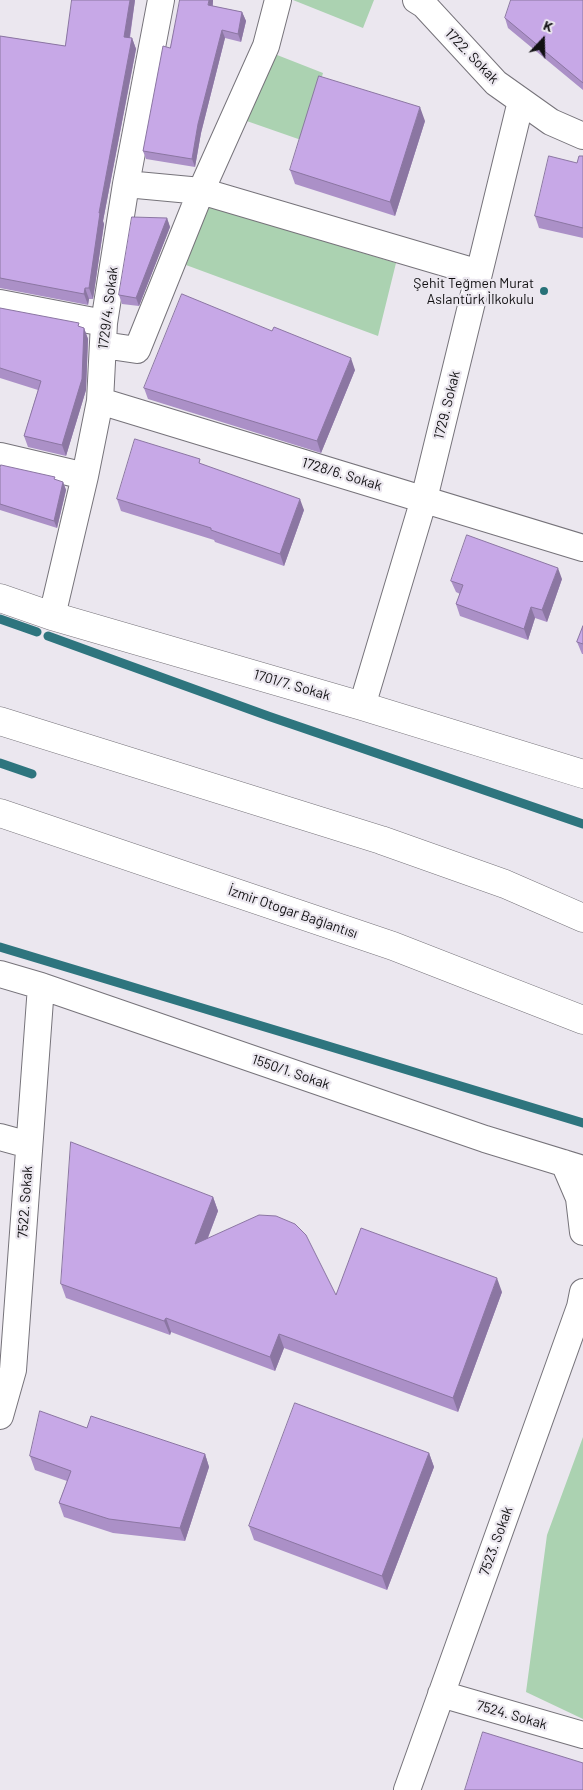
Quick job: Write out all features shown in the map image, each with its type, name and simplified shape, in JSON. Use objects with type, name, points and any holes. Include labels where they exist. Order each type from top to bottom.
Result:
[{"type":"main road","name":"1701/7. Sokak","points":[[0,598],[52,616],[362,706],[583,774]]},
{"type":"main road","points":[[0,720],[381,840],[505,884],[583,907]]},
{"type":"main road","name":"İzmir Otogar Bağlantısı","points":[[0,813],[393,946],[583,1020]]},
{"type":"main road","points":[[505,884],[583,918]]},
{"type":"street","name":"1729/4. Sokak","points":[[52,616],[85,476],[100,401],[103,334],[126,184],[161,0]]},
{"type":"street","points":[[0,303],[103,334],[137,350],[201,191],[266,46],[278,0]]},
{"type":"street","name":"1722. Sokak","points":[[422,2],[496,83],[550,122],[583,136]]},
{"type":"street","name":"1729. Sokak","points":[[362,706],[424,499],[521,101]]},
{"type":"street","points":[[126,184],[201,191],[479,273]]},
{"type":"street","name":"1728/6. Sokak","points":[[100,401],[583,548]]},
{"type":"street","points":[[0,456],[85,476]]},
{"type":"street","name":"1550/1. Sokak","points":[[0,974],[41,986],[485,1139],[573,1166]]},
{"type":"street","name":"7522. Sokak","points":[[0,1416],[29,1145],[41,986]]},
{"type":"street","points":[[0,1137],[29,1145]]},
{"type":"street","points":[[573,1166],[583,1232]]},
{"type":"street","name":"7523. Sokak","points":[[407,1790],[580,1307],[583,1292]]},
{"type":"street","name":"7524. Sokak","points":[[441,1694],[583,1735]]},
{"type":"green space","points":[[293,0],[374,0],[363,28]]},
{"type":"green space","points":[[272,53],[323,73],[304,141],[241,119]]},
{"type":"green space","points":[[208,206],[396,263],[378,336],[186,265]]},
{"type":"green space","points":[[583,1437],[583,1719],[526,1692],[547,1535]]},
{"type":"building","points":[[72,0],[130,0],[124,37],[132,38],[99,213],[89,288],[85,288],[84,294],[0,278],[0,36],[65,46]]},
{"type":"building","points":[[180,0],[209,0],[208,5],[242,12],[238,34],[222,30],[198,124],[192,159],[143,151],[163,46],[170,48]]},
{"type":"building","points":[[511,0],[583,0],[583,83],[505,18]]},
{"type":"building","points":[[319,76],[420,107],[390,202],[290,170]]},
{"type":"building","points":[[549,156],[577,163],[579,156],[583,156],[583,228],[535,216]]},
{"type":"building","points":[[132,217],[167,218],[136,298],[119,295]]},
{"type":"building","points":[[182,294],[272,331],[274,327],[351,358],[317,441],[144,388]]},
{"type":"building","points":[[0,308],[79,323],[78,326],[84,328],[82,379],[62,445],[24,436],[41,381],[0,368]]},
{"type":"building","points":[[135,439],[200,459],[199,463],[300,499],[280,554],[211,530],[211,528],[117,499]]},
{"type":"building","points":[[1,465],[55,477],[54,479],[63,482],[54,521],[0,504]]},
{"type":"building","points":[[467,535],[558,568],[542,610],[531,607],[524,629],[456,604],[463,585],[451,581]]},
{"type":"building","points":[[583,626],[583,644],[577,642]]},
{"type":"building","points":[[71,1142],[213,1197],[195,1244],[259,1215],[276,1216],[295,1224],[306,1235],[336,1295],[361,1228],[497,1278],[453,1398],[279,1334],[270,1357],[166,1318],[164,1321],[61,1284]]},
{"type":"building","points":[[295,1403],[429,1453],[382,1576],[249,1526]]},
{"type":"building","points":[[40,1411],[87,1428],[91,1416],[205,1454],[180,1528],[109,1519],[59,1503],[71,1471],[30,1456]]},
{"type":"building","points":[[483,1732],[583,1763],[583,1790],[465,1790]]},
{"type":"waterway","points":[[0,619],[37,632]]},
{"type":"waterway","points":[[48,636],[268,716],[583,824]]},
{"type":"waterway","points":[[0,763],[32,774]]},
{"type":"waterway","points":[[0,947],[583,1123]]},
{"type":"place","name":"Şehit Teğmen Murat Aslantürk İlkokulu","points":[[544,291]]}]
